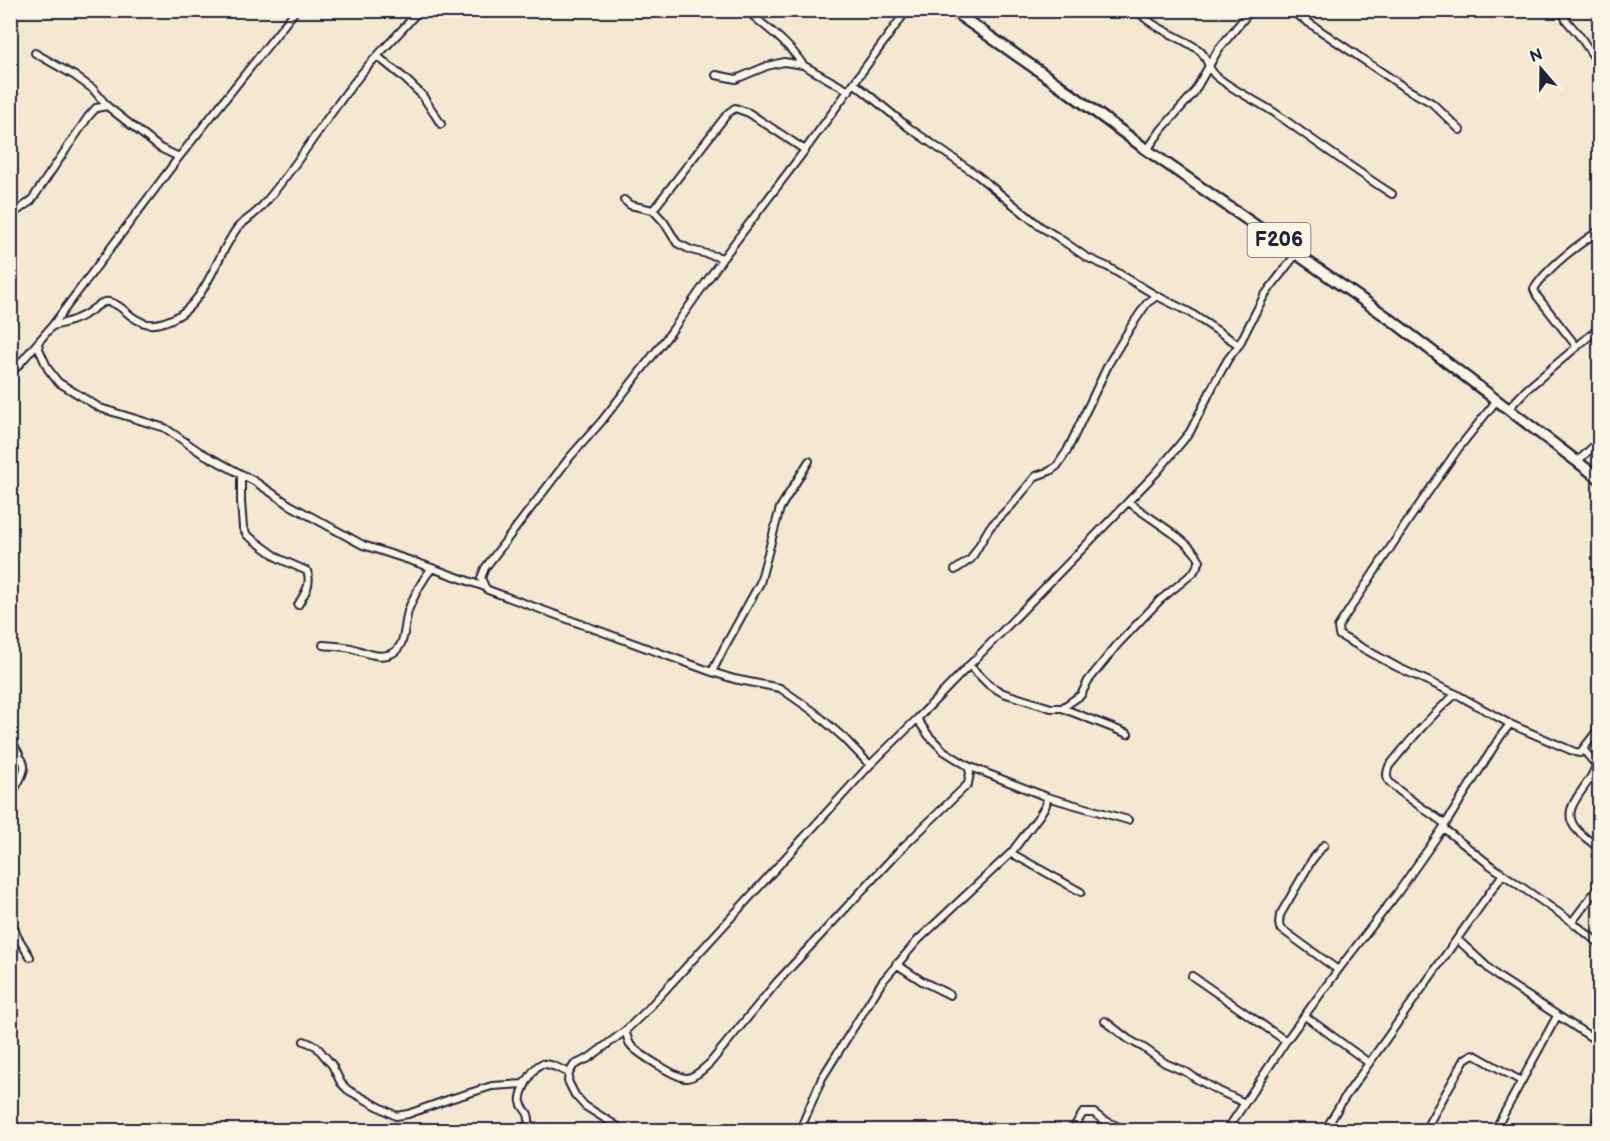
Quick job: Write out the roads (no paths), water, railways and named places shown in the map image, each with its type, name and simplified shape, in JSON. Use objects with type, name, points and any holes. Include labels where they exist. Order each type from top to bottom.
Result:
[{"type":"main road","name":"F206","points":[[952,10],[1147,150],[1390,319],[1599,479]]},
{"type":"street","points":[[10,375],[52,326],[179,158],[296,10]]},
{"type":"street","points":[[52,326],[72,322],[99,304],[108,302],[117,305],[140,323],[148,324],[157,324],[175,318],[189,307],[214,271],[219,258],[239,226],[263,206],[309,147],[341,99],[419,10]]},
{"type":"street","points":[[746,10],[785,42],[803,65]]},
{"type":"street","points":[[485,587],[481,578],[485,568],[570,457],[601,422],[671,332],[723,258],[908,10]]},
{"type":"street","points":[[1137,10],[1144,19],[1201,52],[1213,75],[1278,115],[1392,194]]},
{"type":"street","points":[[1147,150],[1193,94],[1227,38],[1251,10]]},
{"type":"street","points":[[1290,10],[1432,103],[1460,130]]},
{"type":"street","points":[[1562,10],[1566,20],[1579,35],[1599,66]]},
{"type":"street","points":[[35,53],[93,89],[107,105],[160,148],[179,158]]},
{"type":"street","points":[[377,57],[422,95],[441,124]]},
{"type":"street","points":[[716,75],[736,79],[767,66],[784,62],[803,65],[849,90]]},
{"type":"street","points":[[854,83],[908,127],[977,174],[1041,228],[1086,258],[1108,267],[1189,312],[1239,345]]},
{"type":"street","points":[[10,216],[31,201],[88,117],[96,108],[107,105]]},
{"type":"street","points":[[653,210],[722,120],[735,108],[749,113],[805,150]]},
{"type":"street","points":[[624,200],[630,205],[653,210],[664,222],[677,243],[692,250],[723,258]]},
{"type":"street","points":[[1578,347],[1537,296],[1534,289],[1538,282],[1599,230]]},
{"type":"street","points":[[623,1131],[585,1106],[575,1095],[568,1081],[569,1072],[574,1065],[589,1058],[625,1031],[661,996],[676,976],[870,765],[1129,502],[1175,451],[1190,432],[1215,381],[1239,345],[1264,296],[1297,253]]},
{"type":"street","points":[[955,570],[971,559],[990,527],[1036,476],[1057,466],[1067,452],[1109,363],[1147,303],[1157,296]]},
{"type":"street","points":[[1509,408],[1527,389],[1599,327]]},
{"type":"street","points":[[38,342],[48,369],[58,382],[100,408],[165,428],[200,452],[363,545],[485,587],[712,672],[780,688],[813,711],[870,765]]},
{"type":"street","points":[[10,359],[18,366]]},
{"type":"street","points":[[1497,400],[1458,449],[1408,521],[1338,627],[1339,635],[1510,724],[1575,752],[1580,753],[1599,727]]},
{"type":"street","points":[[1577,462],[1599,440]]},
{"type":"street","points":[[712,672],[760,583],[780,508],[809,461]]},
{"type":"street","points":[[241,474],[243,528],[247,535],[280,559],[307,571],[310,578],[308,589],[298,605]]},
{"type":"street","points":[[1062,708],[1081,695],[1088,681],[1117,645],[1160,600],[1193,573],[1200,561],[1198,554],[1129,502]]},
{"type":"street","points":[[323,645],[348,648],[374,655],[387,655],[397,650],[404,633],[408,610],[416,592],[432,568]]},
{"type":"street","points":[[969,665],[989,685],[1003,693],[1051,708],[1062,708],[1128,734]]},
{"type":"street","points":[[1456,694],[1418,731],[1389,766],[1387,773],[1389,781],[1503,874],[1572,922],[1599,944]]},
{"type":"street","points":[[917,719],[944,751],[968,766],[1047,797],[1128,820]]},
{"type":"street","points":[[1227,1131],[1286,1041],[1396,895],[1444,826],[1510,724]]},
{"type":"street","points":[[10,738],[24,761],[25,770],[10,797]]},
{"type":"street","points":[[1583,749],[1596,765],[1594,773],[1570,807],[1570,818],[1576,829],[1599,849]]},
{"type":"street","points":[[10,750],[19,755]]},
{"type":"street","points":[[625,1031],[630,1044],[638,1052],[682,1078],[699,1073],[710,1063],[777,982],[897,853],[968,784],[970,773],[968,766]]},
{"type":"street","points":[[800,1131],[822,1078],[882,982],[918,940],[1011,853],[1039,816],[1046,805],[1047,797]]},
{"type":"street","points":[[1324,845],[1312,860],[1280,915],[1279,923],[1280,928],[1338,970]]},
{"type":"street","points":[[1011,853],[1081,892]]},
{"type":"street","points":[[1326,1131],[1345,1097],[1503,874]]},
{"type":"street","points":[[1572,922],[1599,885]]},
{"type":"street","points":[[10,909],[17,936],[30,957]]},
{"type":"street","points":[[1457,939],[1497,976],[1599,1043]]},
{"type":"street","points":[[896,964],[921,981],[950,995]]},
{"type":"street","points":[[1192,976],[1286,1041]]},
{"type":"street","points":[[1305,1016],[1369,1063]]},
{"type":"street","points":[[1495,1131],[1557,1016]]},
{"type":"street","points":[[1105,1021],[1166,1063],[1219,1092],[1245,1103]]},
{"type":"street","points":[[304,1041],[316,1046],[348,1090],[396,1116],[492,1086],[523,1084],[541,1064],[569,1072]]},
{"type":"street","points":[[1425,1130],[1465,1059],[1473,1054],[1521,1081]]},
{"type":"street","points":[[523,1128],[529,1124],[530,1118],[520,1100],[529,1078]]},
{"type":"street","points":[[1072,1131],[1083,1113],[1089,1112],[1125,1131]]},
{"type":"street","points":[[1592,1131],[1599,1113]]}]
